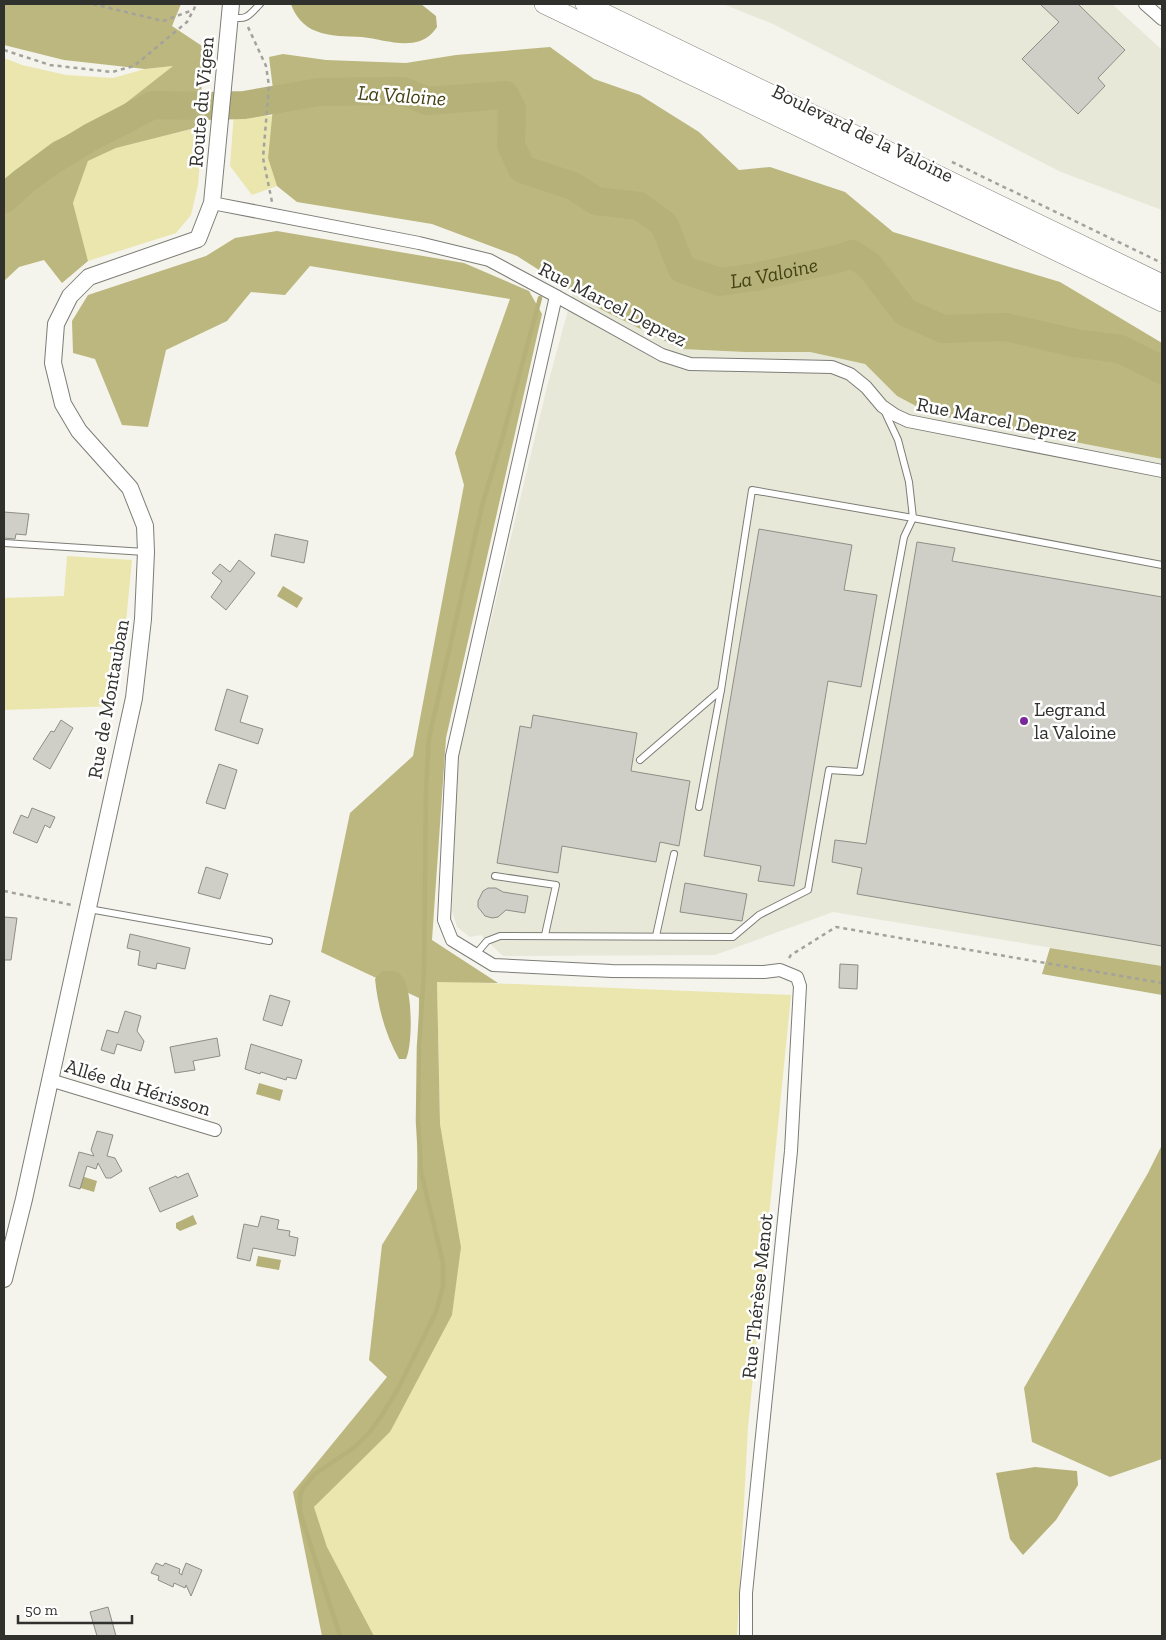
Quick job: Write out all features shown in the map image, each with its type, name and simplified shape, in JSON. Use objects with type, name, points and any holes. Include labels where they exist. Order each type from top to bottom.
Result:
[{"type":"main road","name":"Boulevard de la Valoine","points":[[544,4],[1162,302]]},
{"type":"main road","name":"Boulevard de la Valoine","points":[[585,4],[1162,284]]},
{"type":"street","points":[[1145,4],[1162,19]]},
{"type":"street","name":"Route du Vigen","points":[[212,203],[231,10]]},
{"type":"street","name":"Rue Marcel Deprez","points":[[212,203],[419,243],[489,260],[662,355],[690,364],[832,367],[850,374],[866,387],[882,406],[908,421],[1162,471]]},
{"type":"street","name":"Rue de Montauban","points":[[4,1279],[24,1199],[89,909],[134,698],[143,619],[146,552],[145,526],[130,488],[79,431],[63,404],[53,363],[56,324],[70,296],[89,277],[198,239],[212,203]]},
{"type":"street","points":[[556,296],[452,756],[444,920],[452,940],[493,965],[621,971],[764,972],[780,970]]},
{"type":"street","name":"Rue Thérèse Menot","points":[[746,1636],[746,1593],[791,1151],[800,986],[797,977],[780,970]]},
{"type":"street","name":"Allée du Hérisson","points":[[50,1080],[215,1130]]},
{"type":"lane","points":[[231,10],[241,19],[260,4]]},
{"type":"lane","points":[[476,954],[487,941],[500,936],[733,937],[759,915],[808,890],[829,770],[860,772],[904,537],[913,518],[909,482],[898,440],[882,406]]},
{"type":"lane","points":[[699,807],[721,690],[752,490],[1162,565]]},
{"type":"lane","points":[[4,543],[146,552]]},
{"type":"lane","points":[[640,760],[721,690]]},
{"type":"lane","points":[[656,936],[674,854]]},
{"type":"lane","points":[[495,876],[556,885],[545,935]]},
{"type":"lane","points":[[89,909],[269,941]]},
{"type":"path","points":[[93,4],[163,21],[194,9]]},
{"type":"path","points":[[4,50],[50,64],[112,72],[134,66],[187,22],[196,4]]},
{"type":"path","points":[[247,16],[247,24],[266,66],[268,97],[263,158],[277,217]]},
{"type":"path","points":[[4,890],[89,909]]},
{"type":"path","points":[[780,970],[791,955],[836,927],[1162,984]]},
{"type":"shaded area","points":[[4,4],[181,4],[172,26],[205,48],[201,76],[203,126],[116,148],[88,161],[73,203],[88,261],[62,283],[44,260],[19,267],[4,281],[4,179],[53,142],[113,113],[173,66],[145,69],[64,60],[4,45]]},
{"type":"shaded area","points":[[291,4],[421,4],[436,16],[437,27],[428,37],[413,43],[333,35],[321,33],[308,27],[295,13]]},
{"type":"shaded area","points":[[723,4],[1112,4],[1162,50],[1162,210],[1061,172],[773,24]]},
{"type":"shaded area","points":[[550,47],[594,79],[640,95],[699,132],[739,170],[770,167],[845,192],[893,232],[1060,282],[1162,343],[1162,459],[931,414],[897,396],[865,364],[810,352],[745,352],[681,349],[602,310],[517,256],[432,224],[297,202],[277,186],[268,158],[274,97],[269,57],[283,54],[326,60],[406,63],[456,55]]},
{"type":"shaded area","points":[[4,58],[22,65],[66,75],[113,78],[145,69],[174,66],[113,113],[53,142],[4,179]]},
{"type":"shaded area","points":[[234,113],[272,116],[268,158],[277,186],[252,195],[230,166]]},
{"type":"shaded area","points":[[203,126],[198,185],[191,215],[176,233],[88,261],[73,203],[88,161],[116,148]]},
{"type":"shaded area","points":[[277,231],[464,263],[529,291],[542,314],[446,738],[432,940],[498,983],[437,982],[440,1124],[461,1247],[452,1315],[390,1432],[314,1507],[327,1547],[374,1636],[322,1636],[293,1492],[387,1377],[369,1360],[382,1245],[417,1189],[419,998],[321,952],[350,813],[413,756],[464,485],[455,453],[510,299],[310,266],[285,295],[251,292],[227,321],[166,350],[148,427],[122,425],[95,359],[73,353],[72,321],[88,295],[206,256],[235,238]]},
{"type":"shaded area","points":[[573,292],[602,310],[681,349],[745,352],[810,352],[865,364],[897,396],[931,414],[1162,459],[1162,966],[833,912],[715,955],[503,956],[481,935],[470,937],[457,927],[452,911],[458,758],[547,387]]},
{"type":"shaded area","points":[[67,556],[132,560],[116,706],[4,710],[4,598],[64,596]]},
{"type":"shaded area","points":[[283,586],[303,598],[297,608],[277,596]]},
{"type":"shaded area","points":[[1050,948],[1162,966],[1162,995],[1042,974]]},
{"type":"shaded area","points":[[382,971],[399,973],[405,981],[408,990],[411,1029],[406,1059],[399,1059],[383,1020],[375,979]]},
{"type":"shaded area","points":[[437,981],[791,995],[748,1427],[737,1636],[374,1636],[327,1547],[314,1507],[390,1432],[461,1247],[440,1124]]},
{"type":"shaded area","points":[[259,1083],[283,1090],[280,1101],[256,1094]]},
{"type":"shaded area","points":[[1162,1145],[1162,1459],[1110,1477],[1032,1442],[1024,1388],[1148,1173]]},
{"type":"shaded area","points":[[75,1174],[97,1181],[94,1192],[74,1186]]},
{"type":"shaded area","points":[[193,1215],[197,1224],[180,1231],[176,1228],[176,1223]]},
{"type":"shaded area","points":[[258,1256],[281,1260],[279,1270],[256,1266]]},
{"type":"shaded area","points":[[1035,1467],[1077,1471],[1078,1485],[1056,1520],[1023,1555],[1010,1539],[996,1473]]},
{"type":"building","points":[[1040,4],[1078,4],[1125,50],[1098,78],[1105,86],[1078,114],[1022,59],[1059,22]]},
{"type":"building","points":[[4,512],[29,514],[26,535],[16,534],[15,539],[4,538]]},
{"type":"building","points":[[759,529],[852,545],[844,590],[877,595],[861,687],[828,681],[794,886],[758,881],[761,866],[704,856]]},
{"type":"building","points":[[275,534],[308,541],[304,563],[271,556]]},
{"type":"building","name":"Legrand la Valoine","points":[[917,542],[955,548],[952,561],[1162,597],[1162,946],[857,894],[862,868],[832,862],[835,840],[866,844]]},
{"type":"building","points":[[239,560],[255,573],[226,610],[211,597],[222,581],[212,573],[220,564],[230,572]]},
{"type":"building","points":[[227,689],[248,696],[240,722],[263,729],[258,744],[215,730]]},
{"type":"building","points":[[533,715],[637,733],[631,771],[690,781],[679,846],[660,842],[656,862],[562,846],[558,873],[497,863],[520,726],[531,728]]},
{"type":"building","points":[[61,720],[73,728],[50,769],[33,759],[51,731],[54,732]]},
{"type":"building","points":[[219,764],[237,770],[225,809],[206,803]]},
{"type":"building","points":[[32,808],[55,817],[50,828],[45,825],[37,843],[13,833],[21,815],[28,818]]},
{"type":"building","points":[[206,867],[228,874],[220,899],[198,893]]},
{"type":"building","points":[[685,883],[747,894],[742,921],[680,912]]},
{"type":"building","points":[[488,888],[496,888],[503,892],[528,896],[525,913],[506,910],[498,917],[485,916],[478,907],[478,901],[483,891]]},
{"type":"building","points":[[4,917],[17,918],[11,960],[4,960]]},
{"type":"building","points":[[130,934],[190,948],[185,969],[157,963],[156,969],[138,965],[140,951],[127,948]]},
{"type":"building","points":[[840,964],[858,965],[857,989],[839,988]]},
{"type":"building","points":[[270,995],[290,1001],[282,1026],[263,1020]]},
{"type":"building","points":[[125,1011],[141,1016],[137,1031],[144,1041],[141,1051],[117,1044],[114,1054],[101,1050],[107,1030],[118,1033]]},
{"type":"building","points":[[217,1038],[220,1056],[193,1061],[195,1070],[175,1073],[170,1047]]},
{"type":"building","points":[[251,1044],[302,1060],[296,1079],[287,1077],[286,1080],[245,1069]]},
{"type":"building","points":[[97,1131],[113,1135],[107,1156],[115,1158],[122,1171],[111,1178],[106,1178],[98,1163],[96,1169],[87,1166],[80,1189],[69,1186],[79,1152],[94,1156],[91,1150]]},
{"type":"building","points":[[188,1173],[198,1196],[160,1212],[149,1188],[176,1176],[177,1178]]},
{"type":"building","points":[[261,1216],[279,1220],[277,1229],[290,1231],[289,1236],[298,1238],[295,1256],[253,1248],[250,1261],[237,1258],[244,1224],[258,1227]]},
{"type":"building","points":[[156,1563],[163,1566],[165,1563],[180,1569],[179,1573],[182,1575],[186,1563],[202,1570],[191,1596],[186,1585],[185,1588],[174,1583],[173,1587],[158,1580],[159,1576],[151,1573]]},
{"type":"building","points":[[108,1607],[116,1636],[97,1636],[90,1612]]},
{"type":"waterway","name":"La Valoine","points":[[4,199],[24,181],[53,160],[91,137],[153,105],[244,105],[319,92],[403,91],[427,101],[505,95],[512,109],[511,145],[522,169],[573,186],[596,201],[639,206],[664,224],[682,269],[720,282],[755,277],[852,254],[869,265],[905,312],[943,329],[1006,327],[1075,343],[1120,349],[1162,370]]},
{"type":"waterway","points":[[340,1636],[300,1512],[300,1495],[303,1488],[315,1474],[355,1447],[369,1433],[382,1415],[399,1387],[436,1312],[443,1286],[443,1263],[421,1172],[418,1121],[419,1047],[424,972],[426,790],[429,738],[483,502],[540,298]]},
{"type":"place","name":"Legrand la Valoine","points":[[1024,721]]}]
